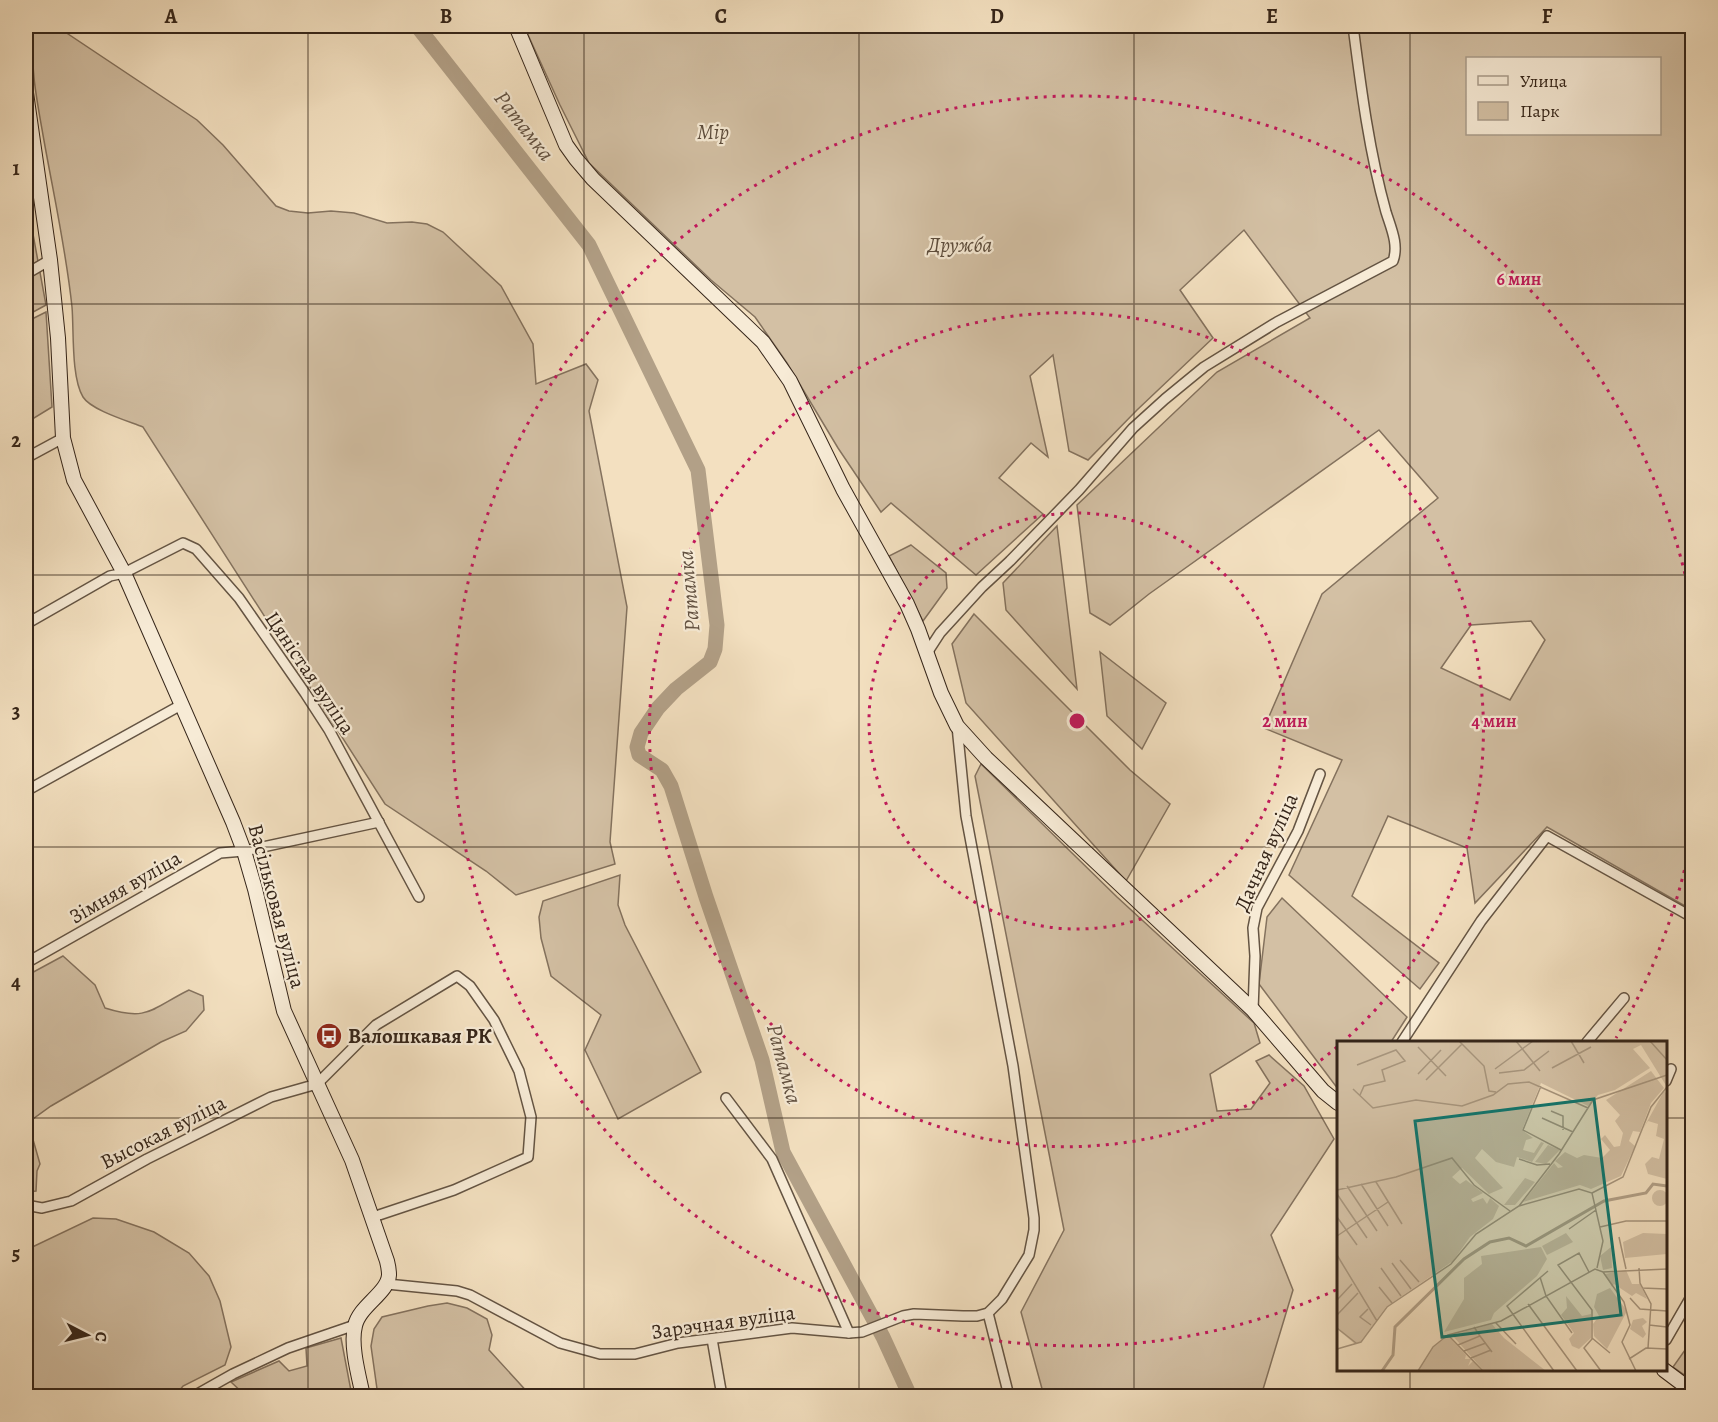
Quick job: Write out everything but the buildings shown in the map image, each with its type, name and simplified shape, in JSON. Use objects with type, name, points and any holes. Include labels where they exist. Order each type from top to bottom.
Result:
[{"type":"street","points":[[516,26],[558,127],[576,159],[602,187],[763,342],[780,364],[843,489],[907,604],[941,693],[957,726],[986,758],[1253,1010],[1323,1091],[1337,1102]]},
{"type":"street","points":[[927,653],[940,633],[982,587],[1079,490],[1133,428],[1165,399],[1204,367],[1277,322],[1393,261],[1397,250],[1379,186],[1363,101],[1353,26]]},
{"type":"street","name":"Васільковая вуліца","points":[[26,93],[50,260],[58,338],[63,438],[74,480],[124,573],[244,851],[284,1011],[352,1160],[373,1217],[387,1261],[389,1275],[383,1287]]},
{"type":"street","points":[[26,274],[50,260]]},
{"type":"street","points":[[26,458],[63,438]]},
{"type":"street","name":"Цяністая вуліца","points":[[124,573],[183,543],[196,549],[239,598],[329,730],[419,897]]},
{"type":"street","points":[[26,624],[110,576],[124,573]]},
{"type":"street","points":[[26,791],[180,705]]},
{"type":"street","points":[[957,726],[966,816],[1013,1066],[1034,1218],[1029,1255],[1002,1299],[988,1313],[1009,1396]]},
{"type":"street","name":"Дачная вуліца","points":[[1253,1010],[1255,956],[1252,928],[1257,908],[1298,831],[1320,774]]},
{"type":"street","name":"Зімняя вуліца","points":[[26,963],[220,853],[244,851],[379,822]]},
{"type":"street","points":[[1403,1041],[1481,921],[1547,836],[1692,917]]},
{"type":"street","points":[[317,1083],[376,1025],[457,976],[470,986],[494,1020],[519,1071],[531,1117],[528,1157],[454,1190],[373,1217]]},
{"type":"street","points":[[1588,1041],[1624,998]]},
{"type":"street","points":[[1667,1077],[1671,1069]]},
{"type":"street","name":"Высокая вуліца","points":[[26,1205],[42,1208],[71,1201],[147,1159],[271,1097],[317,1083]]},
{"type":"street","points":[[726,1098],[772,1160],[849,1333]]},
{"type":"street","points":[[363,1396],[354,1342],[355,1325],[365,1306],[383,1287]]},
{"type":"street","name":"Зарэчная вуліца","points":[[383,1287],[457,1291],[470,1295],[560,1343],[600,1354],[635,1354],[678,1343],[792,1328],[862,1332],[890,1320],[914,1314],[977,1316],[988,1313]]},
{"type":"street","points":[[1667,1337],[1692,1295]]},
{"type":"street","points":[[194,1396],[233,1374],[288,1348],[355,1325]]},
{"type":"street","points":[[712,1340],[722,1396]]},
{"type":"street","points":[[1665,1371],[1692,1391]]},
{"type":"green space","points":[[40,26],[56,26],[197,120],[223,145],[276,206],[289,211],[308,213],[331,211],[354,213],[387,223],[427,224],[443,232],[501,286],[533,344],[536,384],[586,364],[598,380],[589,411],[627,607],[610,842],[615,864],[516,895],[486,871],[385,804],[143,427],[102,411],[83,397],[76,378],[72,307],[35,83],[32,57],[33,31]]},
{"type":"green space","points":[[524,26],[1692,26],[1692,910],[1547,827],[1475,903],[1467,848],[1388,816],[1352,896],[1439,963],[1420,989],[1289,875],[1342,760],[1264,728],[1322,594],[1438,498],[1379,430],[1149,594],[1110,625],[1090,613],[1077,505],[1217,372],[1310,318],[1244,230],[1180,290],[1213,338],[1088,460],[1069,451],[1053,355],[1030,376],[1048,457],[1031,443],[999,478],[1043,514],[976,575],[891,503],[881,512],[838,448],[787,363],[755,317],[711,280],[589,163]],"holes":[[[1531,621],[1545,640],[1510,700],[1441,668],[1471,625]]]},
{"type":"green space","points":[[26,196],[46,305],[26,316]]},
{"type":"green space","points":[[46,312],[52,407],[26,423],[26,322]]},
{"type":"green space","points":[[1057,526],[1077,689],[1006,610],[1003,583]]},
{"type":"green space","points":[[911,545],[946,573],[947,588],[923,621],[889,556]]},
{"type":"green space","points":[[974,614],[1130,770],[1170,804],[1126,881],[966,703],[952,644]]},
{"type":"green space","points":[[1100,652],[1166,703],[1142,749],[1107,716]]},
{"type":"green space","points":[[981,764],[1117,897],[1254,1023],[1260,1043],[1210,1074],[1217,1111],[1251,1109],[1270,1083],[1256,1061],[1269,1055],[1304,1086],[1334,1139],[1271,1235],[1293,1290],[1261,1396],[1044,1396],[1021,1312],[1064,1230],[975,776]]},
{"type":"green space","points":[[620,875],[618,905],[625,925],[701,1072],[618,1119],[585,1050],[601,1015],[551,976],[541,938],[539,917],[543,901]]},
{"type":"green space","points":[[1282,898],[1407,1017],[1392,1041],[1337,1041],[1337,1088],[1259,984],[1267,917]]},
{"type":"green space","points":[[63,956],[95,985],[105,1008],[131,1014],[141,1013],[150,1011],[189,990],[203,996],[204,1010],[186,1031],[161,1042],[51,1106],[33,1119],[30,1129],[40,1164],[37,1171],[36,1191],[26,1192],[26,976]]},
{"type":"green space","points":[[93,1218],[116,1219],[154,1232],[189,1253],[209,1276],[220,1301],[231,1347],[225,1365],[183,1386],[175,1396],[26,1396],[26,1250]]},
{"type":"green space","points":[[447,1303],[467,1308],[487,1319],[492,1335],[489,1350],[531,1396],[431,1396],[430,1393],[378,1396],[371,1346],[374,1329],[382,1317]]},
{"type":"green space","points":[[341,1338],[352,1396],[246,1396],[231,1382],[279,1361],[289,1371],[307,1366],[306,1348]]},
{"type":"green space","points":[[1692,1340],[1692,1380],[1673,1367]]},
{"type":"waterway","name":"Ратамка","points":[[417,26],[589,245],[698,470],[717,625],[715,649],[710,662],[676,689],[658,708],[641,733],[637,747],[639,755],[662,770],[671,786],[762,1060],[783,1152],[883,1337],[910,1396]]},
{"type":"place","name":"Валошкавая РК","points":[[329,1036]]},
{"type":"park label","name":"Мір","points":[[713,132]]},
{"type":"park label","name":"Дружба","points":[[960,245]]}]
